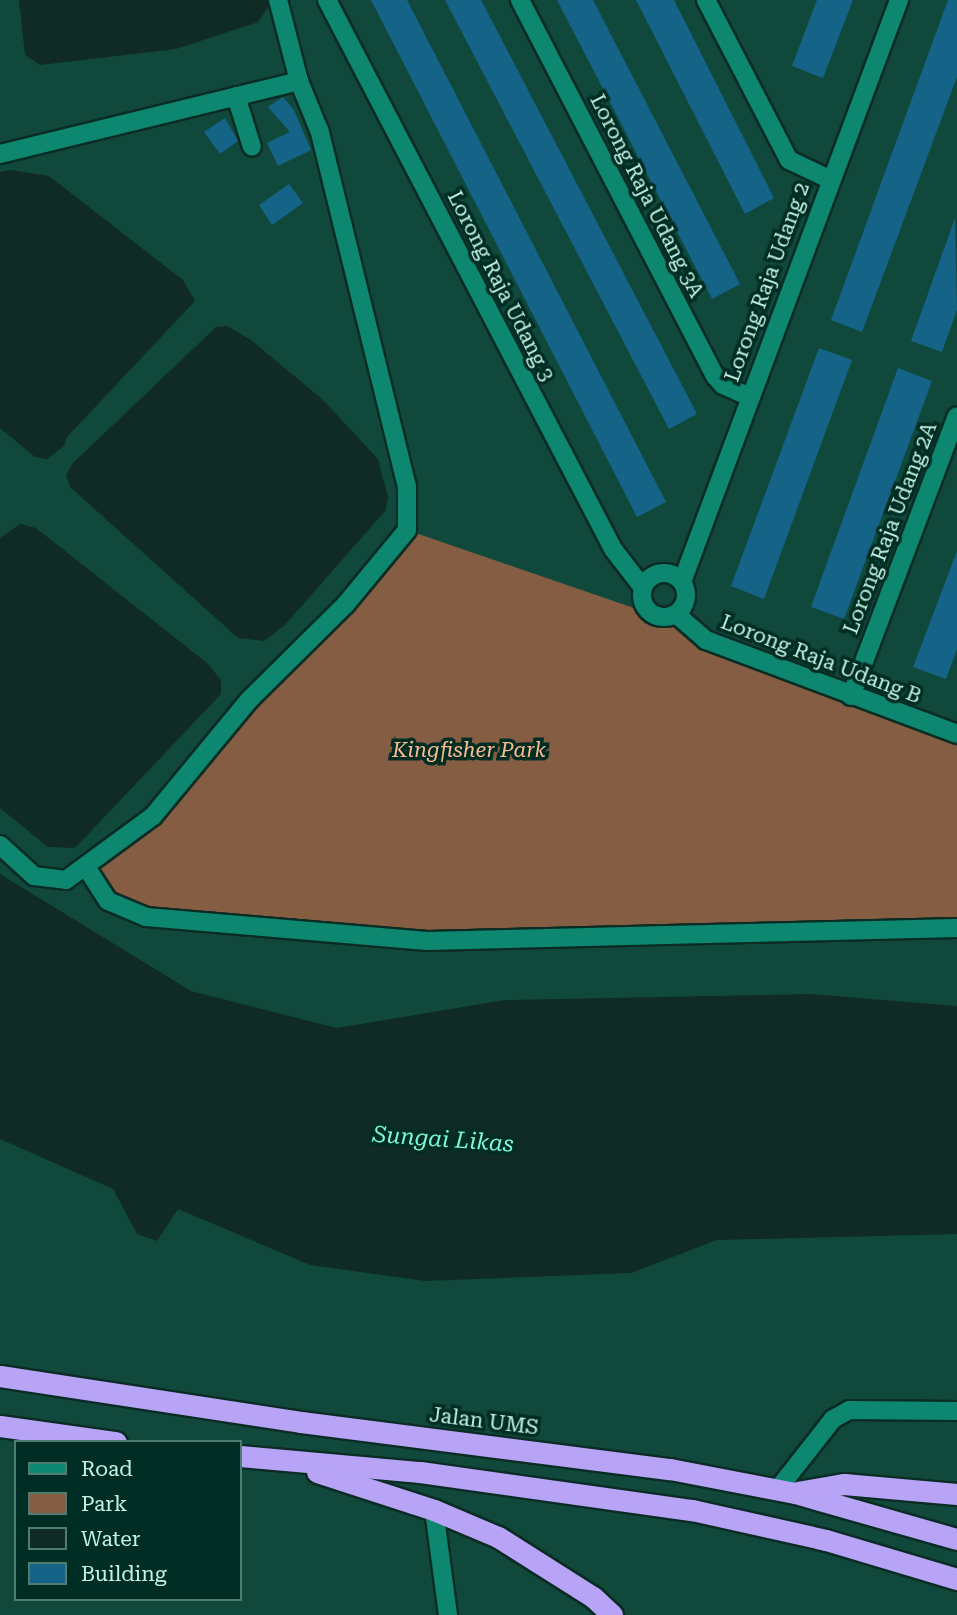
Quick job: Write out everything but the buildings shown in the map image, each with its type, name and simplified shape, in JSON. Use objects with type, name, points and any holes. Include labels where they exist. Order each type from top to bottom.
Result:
[{"type":"highway","name":"Jalan UMS","points":[[0,1376],[301,1422],[670,1469],[786,1491],[957,1539]]},
{"type":"highway","points":[[0,1426],[102,1440]]},
{"type":"highway","points":[[242,1456],[420,1472],[692,1510],[826,1540],[957,1579]]},
{"type":"highway","points":[[276,1460],[434,1510],[498,1537],[593,1597],[612,1615]]},
{"type":"highway","points":[[786,1491],[844,1484],[957,1494]]},
{"type":"street","points":[[0,845],[34,876],[66,880],[153,816],[249,701],[345,605],[407,530],[407,487],[319,130],[299,80],[278,0]]},
{"type":"street","name":"Lorong Raja Udang 3","points":[[327,0],[612,549],[643,588]]},
{"type":"street","name":"Lorong Raja Udang 3A","points":[[520,0],[715,376],[723,385],[750,397]]},
{"type":"street","points":[[706,0],[789,160],[829,179]]},
{"type":"street","name":"Lorong Raja Udang 2","points":[[682,582],[829,179],[899,0]]},
{"type":"street","points":[[0,154],[299,80]]},
{"type":"street","points":[[236,96],[252,147]]},
{"type":"street","name":"Lorong Raja Udang 2A","points":[[851,696],[957,416]]},
{"type":"street","points":[[668,573],[682,582],[687,593],[684,606],[676,614],[663,618],[650,613],[643,602],[643,588],[653,576],[668,573]]},
{"type":"street","name":"Lorong Raja Udang B","points":[[676,614],[706,640],[957,734]]},
{"type":"street","points":[[86,867],[108,901],[146,917],[427,941],[957,928]]},
{"type":"street","points":[[786,1491],[833,1419],[849,1410],[957,1411]]},
{"type":"street","points":[[434,1510],[448,1615]]},
{"type":"green space","name":"Kingfisher Park","points":[[407,530],[663,618],[676,614],[706,640],[957,734],[957,928],[427,941],[183,919],[108,901],[86,867],[153,816]]},
{"type":"water","points":[[19,0],[271,0],[271,3],[258,22],[176,49],[40,65],[25,55]]},
{"type":"water","points":[[10,170],[49,176],[183,280],[195,301],[67,437],[64,446],[47,459],[35,457],[0,428],[0,172]]},
{"type":"water","points":[[227,326],[251,340],[322,399],[378,459],[388,497],[386,510],[284,626],[264,641],[238,638],[70,487],[66,475],[73,463],[216,327]]},
{"type":"water","points":[[20,524],[36,528],[207,663],[221,680],[221,694],[75,848],[48,847],[0,808],[0,538]]},
{"type":"water","name":"Sungai Likas","points":[[0,874],[191,991],[337,1028],[505,1000],[809,994],[957,1006],[957,1234],[717,1240],[631,1273],[425,1281],[310,1265],[178,1209],[157,1241],[137,1234],[113,1189],[0,1139]]}]
